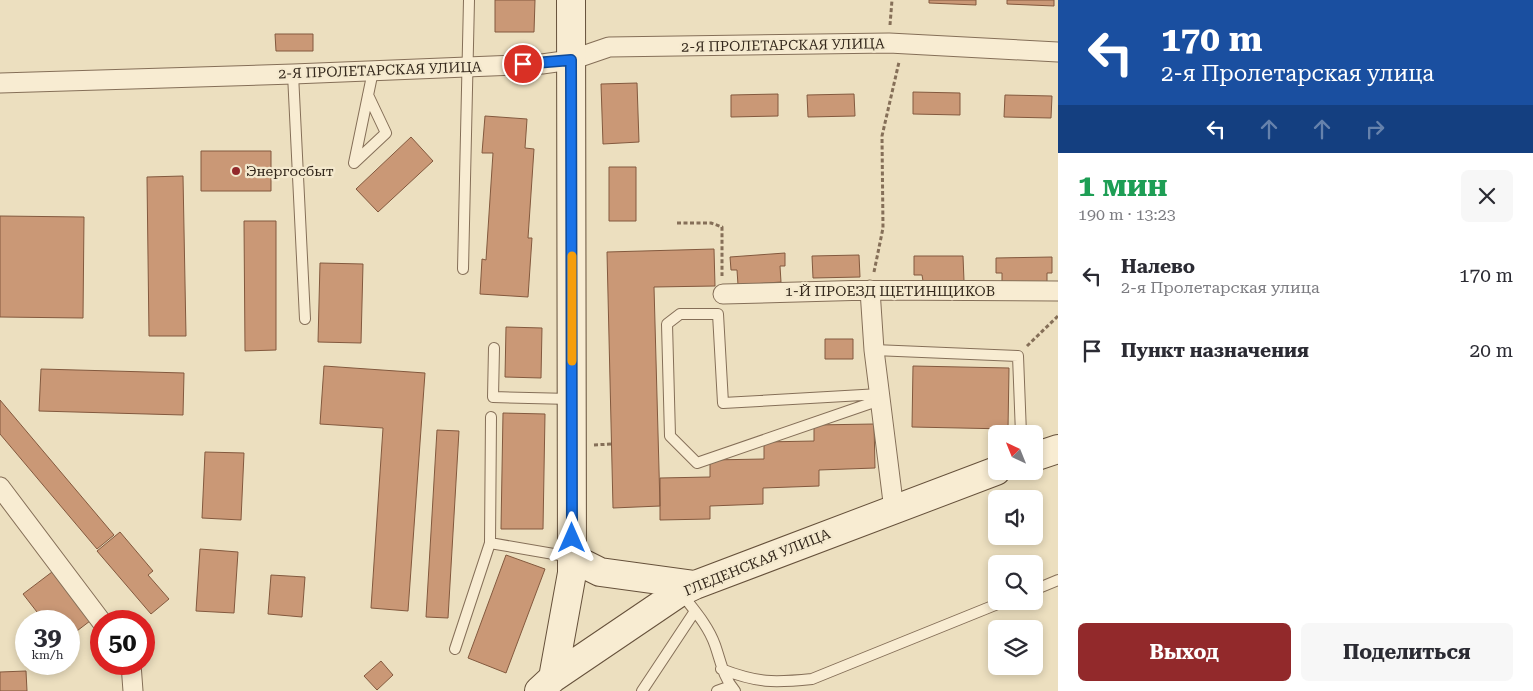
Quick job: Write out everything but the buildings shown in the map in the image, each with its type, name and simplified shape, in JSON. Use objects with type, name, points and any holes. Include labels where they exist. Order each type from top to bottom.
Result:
[{"type":"main road","points":[[551,687],[572,573],[571,0]]},
{"type":"main road","points":[[1043,454],[1058,449]]},
{"type":"main road","name":"ГЛЕДЕНСКАЯ УЛИЦА","points":[[551,687],[690,596],[894,510],[988,474]]},
{"type":"main road","points":[[572,558],[600,572],[690,596]]},
{"type":"street","name":"2-Я ПРОЛЕТАРСКАЯ УЛИЦА","points":[[0,83],[466,67],[571,60],[609,47],[896,44],[1058,52]]},
{"type":"street","name":"1-Й ПРОЕЗД ЩЕТИНЩИКОВ","points":[[723,294],[870,290],[1058,290]]},
{"type":"street","points":[[870,290],[874,350],[894,510]]},
{"type":"street","points":[[0,487],[92,610]]},
{"type":"street","points":[[132,675],[133,691]]},
{"type":"lane","points":[[464,269],[466,67],[469,0]]},
{"type":"lane","points":[[368,95],[386,133],[354,163],[368,95],[373,71]]},
{"type":"lane","points":[[293,74],[305,319]]},
{"type":"lane","points":[[680,314],[718,314],[723,403],[880,397],[697,464],[670,436],[667,324],[680,314]]},
{"type":"lane","points":[[494,348],[493,398],[572,399]]},
{"type":"lane","points":[[874,350],[1018,356],[1021,425]]},
{"type":"lane","points":[[454,648],[490,543],[491,418]]},
{"type":"lane","points":[[490,543],[572,558]]},
{"type":"lane","points":[[1043,586],[1058,580]]},
{"type":"lane","points":[[690,596],[715,645],[721,669],[733,688],[717,691]]},
{"type":"lane","points":[[642,691],[690,596]]},
{"type":"lane","points":[[721,669],[757,681],[786,682],[812,678],[988,608]]},
{"type":"path","points":[[870,290],[882,228],[882,136],[896,44],[892,0]]},
{"type":"path","points":[[677,223],[710,223],[722,227],[723,294]]},
{"type":"path","points":[[1018,356],[1058,316]]},
{"type":"path","points":[[594,444],[611,444]]},
{"type":"slow traffic","points":[[572,256],[572,361]]},
{"type":"place","name":"Энергосбыт","points":[[236,171]]},
{"type":"route","points":[[523,64],[542,64],[571,60],[572,538]]}]
